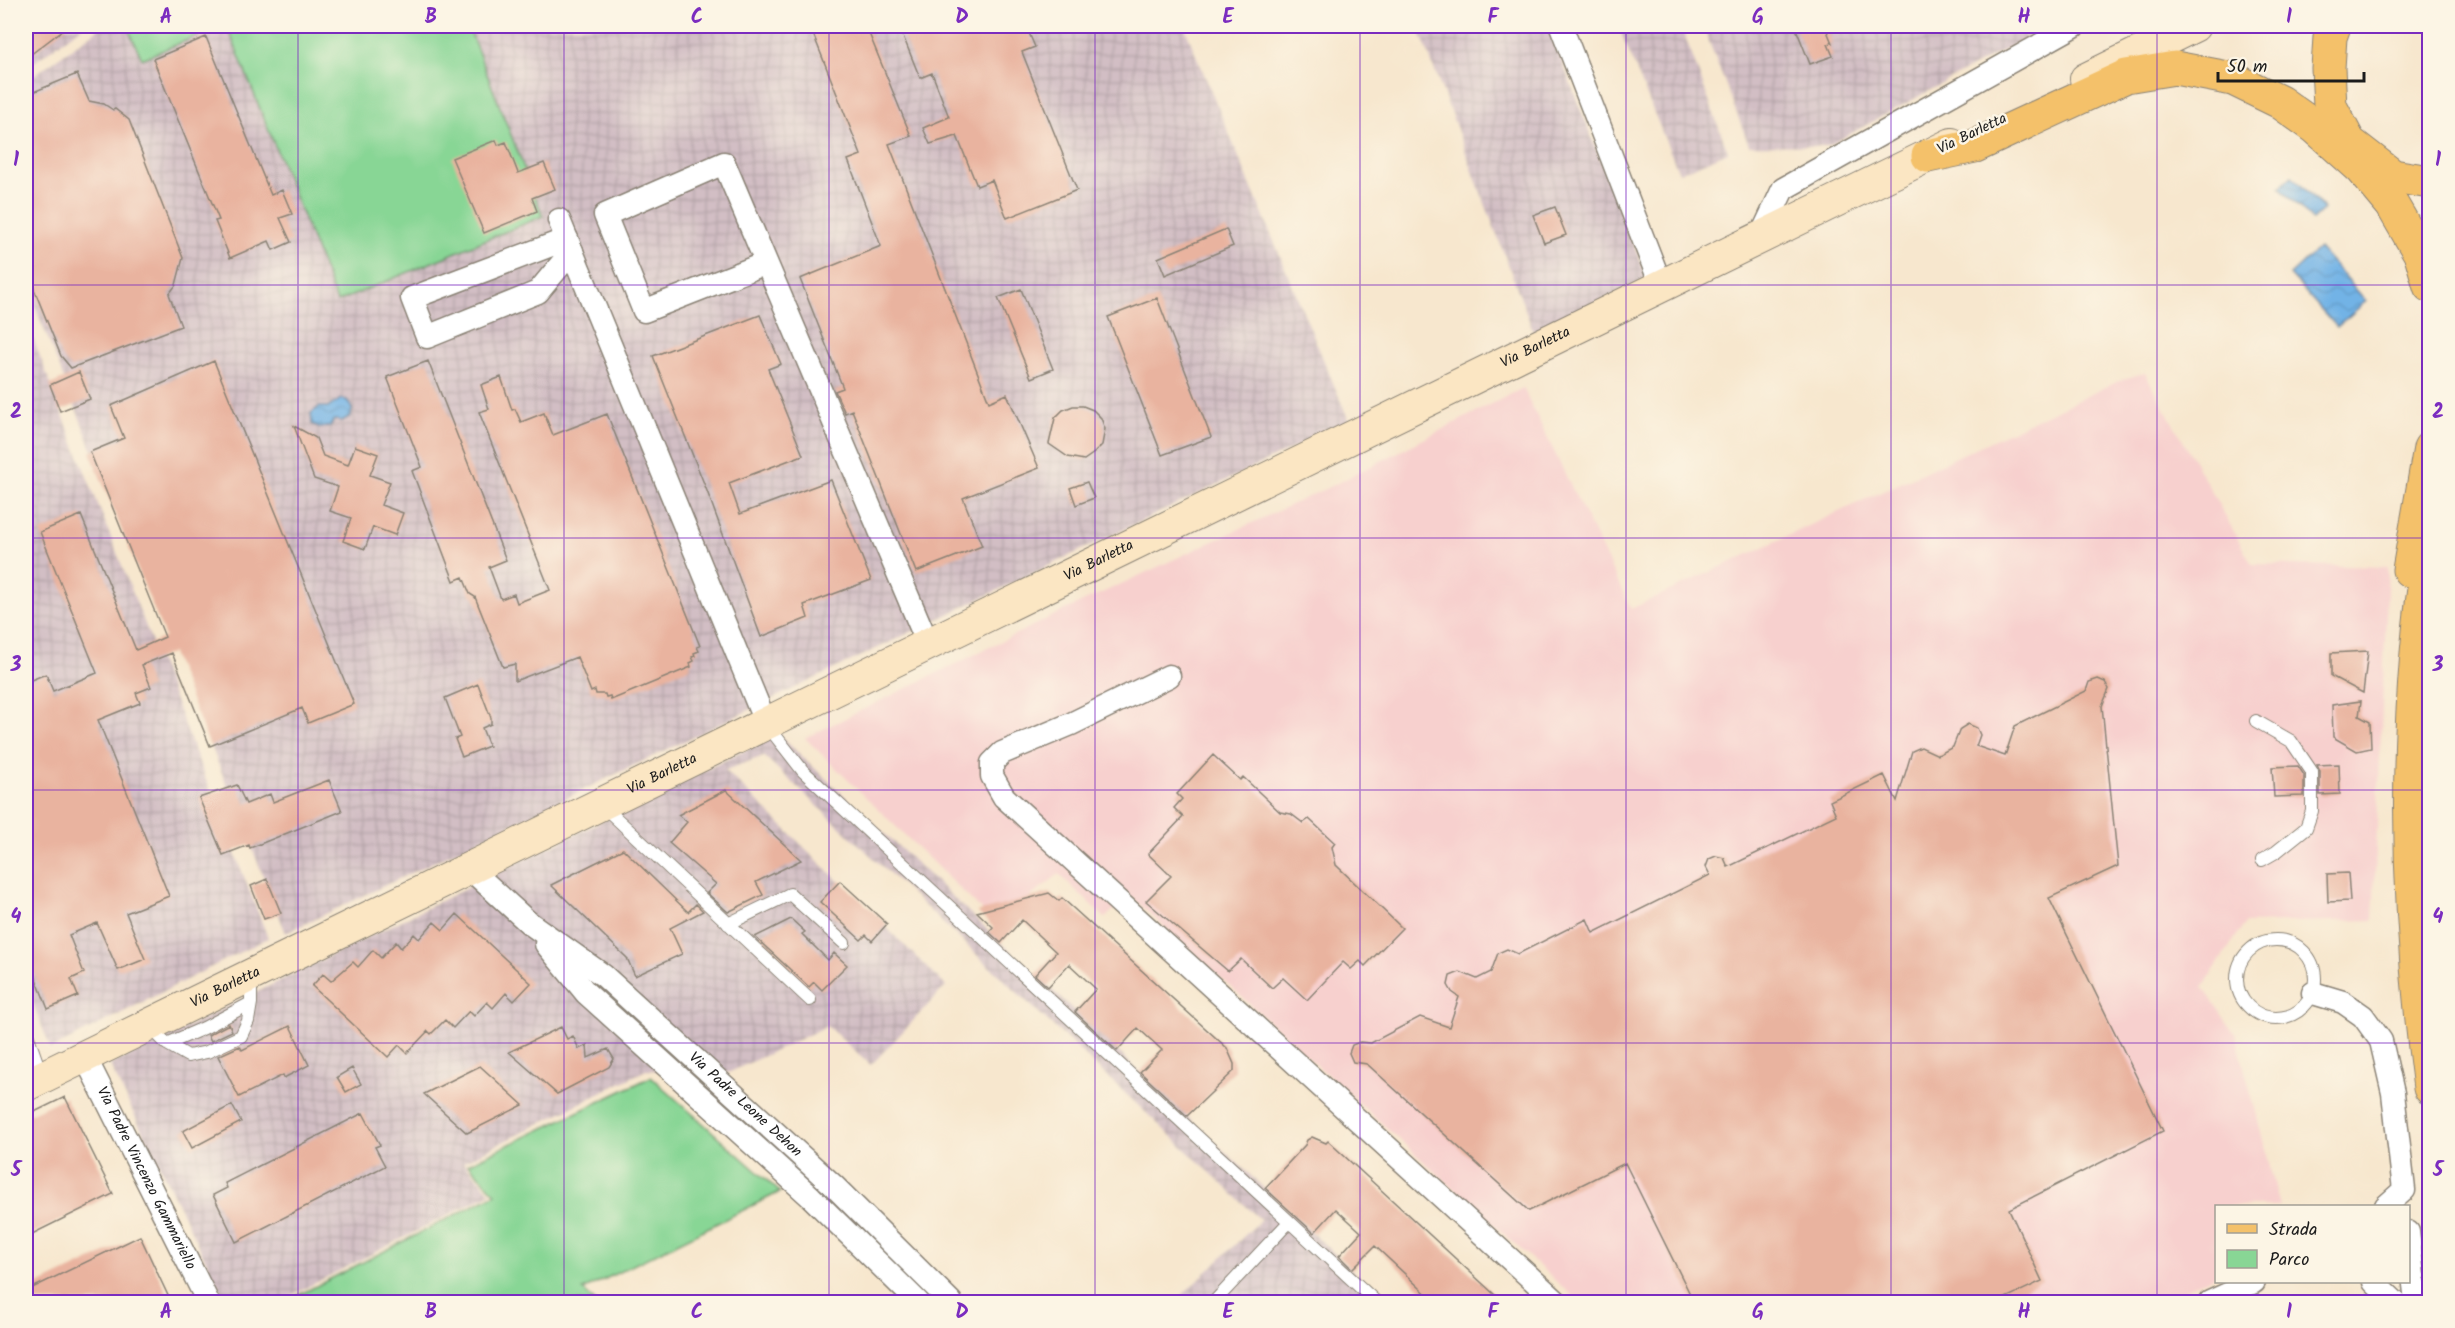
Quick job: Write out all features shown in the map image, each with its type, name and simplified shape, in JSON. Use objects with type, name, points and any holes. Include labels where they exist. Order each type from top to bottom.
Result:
[{"type":"main road","points":[[2334,26],[2330,37],[2328,68],[2330,106],[2349,142],[2393,176],[2430,182]]},
{"type":"main road","name":"Via Barletta","points":[[34,1081],[84,1055],[157,1034],[251,989],[470,869],[2183,29]]},
{"type":"main road","points":[[1928,156],[1975,146],[2126,76],[2175,68],[2233,79],[2280,102],[2315,127],[2362,169],[2392,205],[2421,255],[2430,286]]},
{"type":"main road","points":[[2417,671],[2407,620],[2407,592],[2410,560],[2430,448]]},
{"type":"main road","points":[[2430,545],[2422,594],[2409,776],[2412,909],[2430,1088]]},
{"type":"street","points":[[1561,26],[1661,285]]},
{"type":"street","points":[[1761,236],[1783,189],[2074,26]]},
{"type":"street","points":[[766,263],[644,311],[605,215],[724,164],[928,644]]},
{"type":"street","points":[[566,237],[538,292],[427,337],[412,298],[566,237]]},
{"type":"street","points":[[566,237],[766,724]]},
{"type":"street","points":[[1169,676],[1071,724],[1002,753],[992,763],[992,776],[1004,797],[1557,1302]]},
{"type":"street","name":"Via Padre Leone Dehon","points":[[470,869],[528,922],[604,976],[834,1186],[951,1302]]},
{"type":"street","name":"Via Padre Leone Dehon","points":[[528,922],[586,993],[811,1197],[918,1302]]},
{"type":"street","points":[[2313,993],[2343,1002],[2362,1016],[2381,1041],[2393,1093],[2405,1198],[2388,1205]]},
{"type":"street","name":"Via Padre Vincenzo Gammariello","points":[[84,1055],[208,1302]]},
{"type":"street","points":[[2410,1256],[2416,1302]]},
{"type":"street","points":[[2210,1302],[2250,1283]]},
{"type":"street","points":[[2376,1283],[2395,1302]]},
{"type":"lane","points":[[2256,721],[2291,741],[2312,772],[2312,811],[2306,828],[2262,860]]},
{"type":"lane","points":[[766,724],[803,771],[1376,1302]]},
{"type":"lane","points":[[602,804],[810,1000]]},
{"type":"lane","points":[[728,924],[790,894],[844,943]]},
{"type":"lane","points":[[2276,940],[2289,942],[2301,948],[2309,958],[2316,979],[2313,993],[2304,1007],[2289,1016],[2274,1018],[2260,1014],[2248,1006],[2240,993],[2238,977],[2241,963],[2250,950],[2263,942],[2276,940]]},
{"type":"lane","points":[[157,1034],[188,1056],[207,1052],[241,1036],[248,1021],[251,989]]},
{"type":"lane","points":[[26,1031],[34,1081]]},
{"type":"lane","points":[[1214,1302],[1289,1222]]},
{"type":"shaded area","points":[[26,26],[83,26],[26,68]]},
{"type":"shaded area","points":[[103,26],[1184,26],[1349,421],[286,933],[26,284],[26,81]]},
{"type":"shaded area","points":[[1418,26],[1548,26],[1647,279],[1534,333]]},
{"type":"shaded area","points":[[1618,26],[1681,26],[1728,152],[1679,173]]},
{"type":"shaded area","points":[[1703,26],[2043,26],[2044,28],[1828,146],[1749,145]]},
{"type":"shaded area","points":[[26,321],[268,938],[51,1049],[26,986]]},
{"type":"shaded area","points":[[2145,373],[2252,564],[2388,567],[2373,920],[2245,923],[2203,987],[2236,1035],[2280,1205],[2215,1205],[2215,1275],[2159,1302],[1579,1302],[1129,895],[1105,918],[1059,874],[996,924],[805,738],[1059,613],[1342,481],[1523,388],[1631,609],[2123,379]]},
{"type":"shaded area","points":[[778,734],[1386,1302],[1175,1302],[1261,1220],[764,756],[725,770],[946,986],[871,1065],[827,1026],[728,1073],[646,1070],[463,1162],[491,1193],[278,1302],[226,1302],[110,1065]]},
{"type":"green space","points":[[127,26],[221,26],[142,59]]},
{"type":"green space","points":[[227,26],[468,26],[543,216],[337,302]]},
{"type":"green space","points":[[651,1077],[780,1192],[583,1290],[595,1302],[285,1302],[496,1194],[468,1164]]},
{"type":"water","points":[[2292,176],[2324,209],[2312,220],[2280,187]]},
{"type":"water","points":[[2319,248],[2366,301],[2337,327],[2290,275]]},
{"type":"water","points":[[341,399],[347,400],[352,409],[351,416],[342,421],[334,420],[330,426],[321,428],[312,424],[311,413],[319,407],[329,407]]},
{"type":"building","points":[[26,26],[68,26],[26,58]]},
{"type":"building","points":[[810,26],[866,26],[911,136],[889,144],[989,402],[1007,394],[1039,468],[963,498],[982,546],[916,572],[852,410],[845,413],[835,391],[843,388],[800,279],[881,246],[848,160],[861,155]]},
{"type":"building","points":[[899,26],[1026,26],[1035,47],[1022,52],[1077,190],[1007,218],[992,180],[977,186],[957,136],[930,144],[923,128],[949,117],[932,73],[920,78]]},
{"type":"building","points":[[1795,26],[1825,26],[1832,43],[1828,44],[1833,56],[1810,64]]},
{"type":"building","points":[[206,37],[271,195],[282,190],[292,214],[280,218],[291,242],[273,250],[269,241],[230,258],[215,221],[219,220],[153,59]]},
{"type":"building","points":[[77,74],[89,101],[115,109],[129,120],[183,258],[176,285],[169,294],[181,326],[71,368],[61,356],[26,269],[26,95]]},
{"type":"building","points":[[496,140],[498,145],[506,142],[518,173],[544,163],[555,189],[532,198],[537,211],[484,233],[452,158]]},
{"type":"building","points":[[1555,207],[1566,235],[1544,243],[1533,215]]},
{"type":"building","points":[[1226,229],[1233,246],[1165,275],[1158,258]]},
{"type":"building","points":[[1021,289],[1053,369],[1031,378],[998,298]]},
{"type":"building","points":[[1157,298],[1211,437],[1162,455],[1108,317]]},
{"type":"building","points":[[760,315],[781,364],[768,369],[803,455],[729,483],[740,514],[831,480],[871,580],[804,605],[808,618],[761,637],[707,491],[653,356]]},
{"type":"building","points":[[214,361],[354,704],[308,723],[302,708],[210,746],[172,653],[142,665],[151,687],[136,693],[140,703],[98,720],[169,896],[126,913],[145,959],[118,970],[97,923],[69,935],[84,973],[71,979],[78,996],[48,1009],[26,953],[26,682],[46,674],[53,691],[97,673],[40,532],[81,515],[136,650],[165,637],[90,452],[124,438],[111,406]]},
{"type":"building","points":[[428,361],[506,560],[489,567],[501,599],[514,594],[517,603],[550,590],[479,412],[489,409],[481,385],[501,377],[512,410],[515,409],[521,422],[544,413],[553,435],[607,414],[700,646],[697,647],[699,651],[692,657],[694,661],[690,663],[691,667],[611,700],[610,696],[606,697],[605,694],[596,694],[595,690],[591,692],[577,657],[515,681],[515,664],[503,667],[475,597],[470,594],[463,577],[454,581],[412,471],[422,467],[387,377]]},
{"type":"building","points":[[79,372],[90,399],[60,411],[50,385]]},
{"type":"building","points":[[1073,406],[1083,406],[1093,410],[1101,418],[1105,429],[1102,445],[1084,460],[1068,457],[1049,444],[1055,418],[1063,410]]},
{"type":"building","points":[[294,426],[316,438],[323,456],[348,465],[355,446],[378,454],[370,475],[390,482],[381,505],[403,513],[395,535],[373,527],[365,549],[343,541],[351,518],[330,511],[338,487],[314,479]]},
{"type":"building","points":[[1087,482],[1094,498],[1076,505],[1070,488]]},
{"type":"building","points":[[2368,651],[2363,693],[2331,676],[2331,653]]},
{"type":"building","points":[[2098,679],[2105,682],[2109,689],[2102,706],[2118,866],[2049,898],[2163,1131],[2009,1209],[2042,1281],[1997,1302],[1694,1302],[1625,1163],[1529,1211],[1367,1064],[1353,1062],[1349,1053],[1352,1045],[1360,1042],[1371,1043],[1420,1017],[1449,1027],[1459,997],[1448,985],[1450,976],[1460,972],[1477,979],[1491,972],[1498,953],[1507,949],[1518,954],[1587,919],[1593,933],[1710,875],[1706,867],[1709,859],[1716,856],[1724,858],[1728,867],[1836,815],[1830,801],[1884,775],[1897,801],[1912,751],[1921,747],[1938,755],[1953,747],[1960,729],[1968,724],[1977,728],[1980,735],[1976,746],[2005,756],[2015,726],[2086,691],[2089,682]]},
{"type":"building","points":[[478,684],[491,718],[491,724],[482,728],[489,746],[462,757],[455,739],[460,737],[445,698]]},
{"type":"building","points":[[2361,701],[2359,716],[2370,722],[2371,748],[2357,751],[2333,737],[2332,705]]},
{"type":"building","points":[[1213,755],[1240,780],[1243,777],[1280,812],[1291,814],[1303,823],[1309,819],[1335,843],[1332,847],[1336,865],[1402,928],[1365,966],[1360,961],[1351,969],[1343,962],[1307,1000],[1283,978],[1272,988],[1241,959],[1228,971],[1146,901],[1171,876],[1148,854],[1183,817],[1174,808],[1182,799],[1177,794]]},
{"type":"building","points":[[2339,764],[2340,794],[2320,795],[2320,772],[2317,765]]},
{"type":"building","points":[[2298,766],[2304,775],[2304,796],[2274,797],[2272,767]]},
{"type":"building","points":[[329,780],[342,811],[250,848],[249,845],[223,855],[199,798],[237,785],[246,804],[270,794],[273,802]]},
{"type":"building","points":[[726,790],[801,860],[756,882],[763,895],[728,912],[707,893],[716,884],[669,843],[687,822],[678,815]]},
{"type":"building","points":[[623,849],[688,912],[696,904],[703,911],[670,928],[682,954],[635,976],[627,958],[551,885]]},
{"type":"building","points":[[2348,873],[2350,901],[2328,902],[2327,874]]},
{"type":"building","points":[[267,879],[281,913],[264,919],[251,886]]},
{"type":"building","points":[[840,881],[887,924],[872,941],[866,935],[861,940],[820,902]]},
{"type":"building","points":[[1049,893],[1059,901],[1062,898],[1227,1048],[1234,1064],[1234,1071],[1187,1116],[1140,1072],[1162,1050],[1138,1028],[1117,1051],[1075,1012],[1096,989],[1069,964],[1048,987],[1035,975],[1056,952],[1022,920],[1001,943],[989,932],[993,927],[977,912]]},
{"type":"building","points":[[457,914],[531,983],[514,1001],[506,993],[493,1008],[487,1002],[474,1016],[469,1011],[453,1028],[445,1020],[431,1034],[428,1031],[407,1053],[399,1045],[388,1057],[312,986],[323,974],[331,981],[353,962],[358,967],[373,950],[381,958],[396,942],[401,948],[414,934],[419,939],[434,922],[443,930]]},
{"type":"building","points":[[791,919],[805,932],[802,934],[828,960],[834,953],[847,965],[822,990],[814,982],[809,987],[755,937]]},
{"type":"building","points":[[229,1024],[232,1031],[211,1041],[208,1035]]},
{"type":"building","points":[[290,1026],[309,1065],[239,1097],[218,1056],[240,1046],[242,1050]]},
{"type":"building","points":[[561,1027],[567,1039],[573,1036],[579,1049],[587,1045],[588,1058],[608,1049],[614,1059],[609,1067],[557,1094],[509,1052]]},
{"type":"building","points":[[480,1066],[523,1105],[467,1133],[424,1094]]},
{"type":"building","points":[[352,1068],[361,1084],[346,1092],[337,1077]]},
{"type":"building","points":[[65,1097],[113,1194],[26,1237],[26,1116]]},
{"type":"building","points":[[232,1105],[241,1122],[192,1148],[183,1131]]},
{"type":"building","points":[[363,1113],[380,1145],[375,1147],[385,1166],[236,1242],[213,1195],[227,1188],[225,1183]]},
{"type":"building","points":[[1312,1137],[1326,1143],[1328,1141],[1495,1295],[1488,1302],[1435,1302],[1375,1246],[1352,1269],[1339,1256],[1361,1232],[1336,1209],[1314,1233],[1265,1188]]},
{"type":"building","points":[[140,1236],[171,1302],[26,1302],[26,1291]]}]
